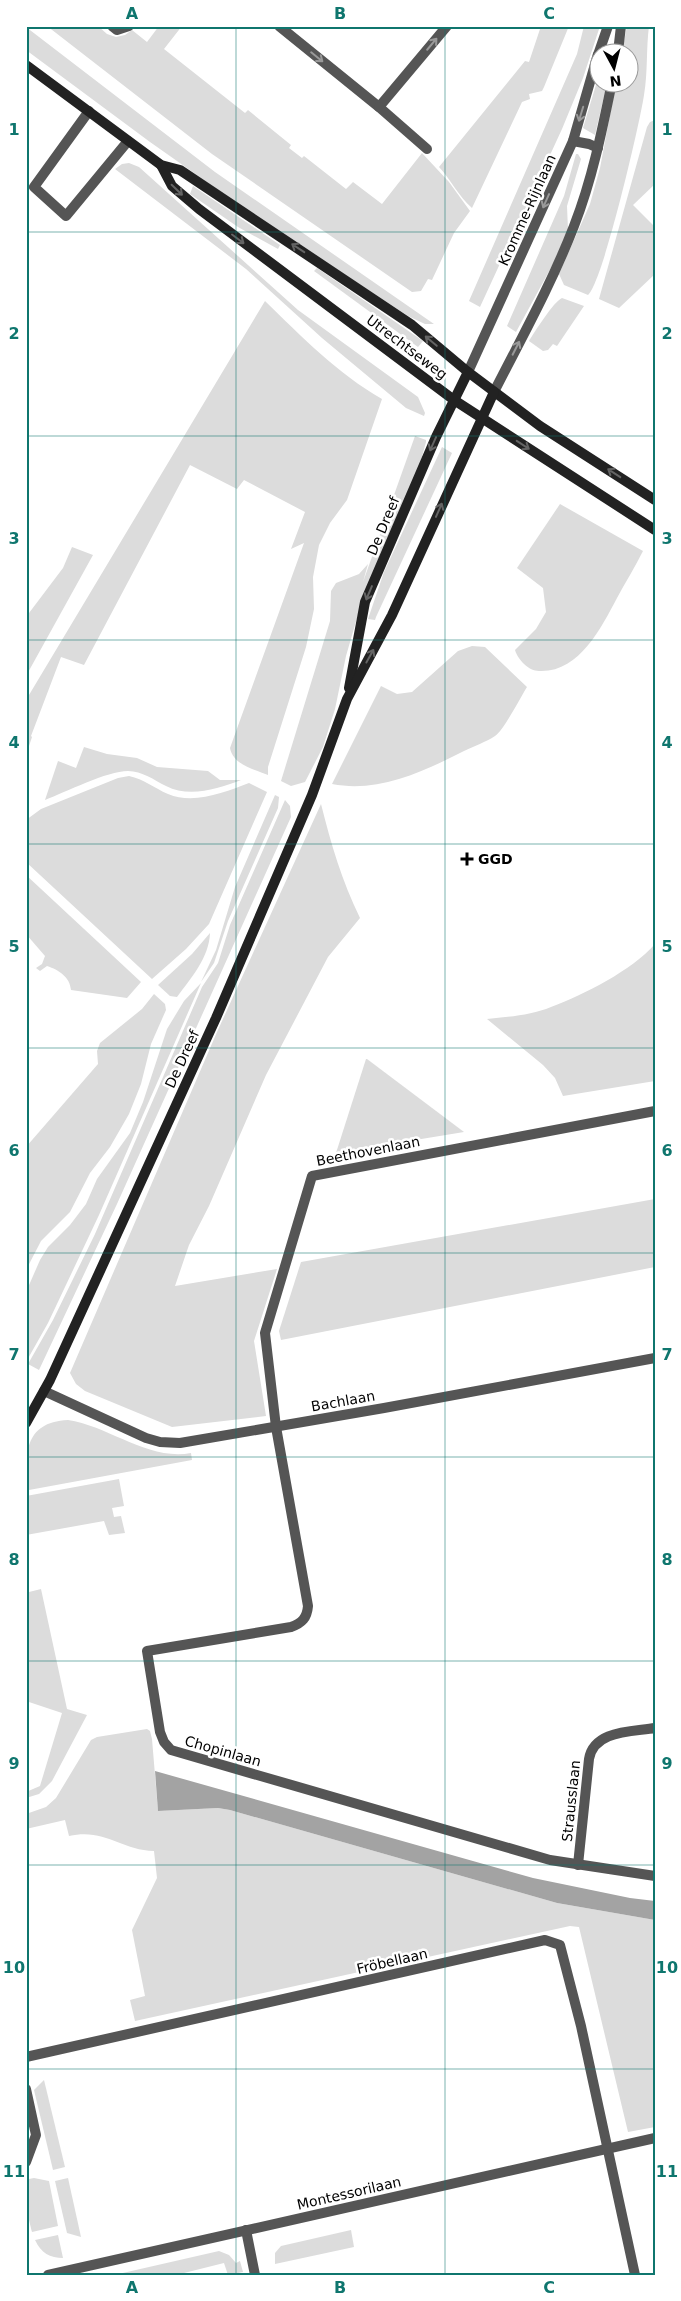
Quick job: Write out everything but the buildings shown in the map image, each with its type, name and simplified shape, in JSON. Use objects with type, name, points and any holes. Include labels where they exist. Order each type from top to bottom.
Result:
[{"type":"main road","name":"Utrechtseweg","points":[[26,65],[161,165],[180,170],[412,325],[468,372],[540,426],[655,500]]},
{"type":"main road","name":"Utrechtseweg","points":[[161,165],[172,186],[199,209],[454,400],[655,530]]},
{"type":"main road","name":"De Dreef","points":[[347,699],[365,602],[468,372]]},
{"type":"main road","name":"De Dreef","points":[[26,1423],[44,1391],[216,1018],[312,795],[347,699],[392,616],[494,392]]},
{"type":"street","points":[[112,26],[118,30],[129,26]]},
{"type":"street","points":[[279,26],[379,107],[427,149]]},
{"type":"street","points":[[379,107],[447,26]]},
{"type":"street","name":"Kromme-Rijnlaan","points":[[603,42],[608,26]]},
{"type":"street","points":[[619,42],[621,26]]},
{"type":"street","name":"Kromme-Rijnlaan","points":[[468,372],[573,141],[588,90]]},
{"type":"street","points":[[494,392],[555,270],[574,227],[598,148],[610,92]]},
{"type":"street","points":[[89,112],[34,187],[66,216],[128,141]]},
{"type":"street","points":[[573,141],[590,144],[598,148]]},
{"type":"street","name":"Beethovenlaan","points":[[276,1427],[265,1333],[312,1176],[655,1112]]},
{"type":"street","name":"Bachlaan","points":[[44,1391],[146,1438],[160,1442],[188,1442],[655,1358]]},
{"type":"street","name":"Chopinlaan","points":[[276,1427],[308,1613],[300,1624],[292,1627],[147,1651],[158,1721],[164,1742],[171,1750],[195,1758],[550,1860],[655,1876]]},
{"type":"street","name":"Strausslaan","points":[[578,1865],[589,1759],[593,1745],[609,1736],[655,1728]]},
{"type":"street","name":"Fröbellaan","points":[[26,2057],[545,1940],[560,1946],[581,2026],[606,2149]]},
{"type":"street","points":[[26,2089],[36,2135],[26,2162]]},
{"type":"street","name":"Montessorilaan","points":[[48,2275],[655,2138]]},
{"type":"street","points":[[606,2149],[635,2275]]},
{"type":"street","points":[[246,2230],[255,2275]]},
{"type":"shaded area","points":[[47,26],[98,26],[107,34],[116,37],[125,35],[132,30],[147,42],[159,26],[182,26],[164,49],[245,113],[248,110],[291,145],[289,148],[302,158],[304,156],[346,189],[353,182],[382,204],[422,153],[449,182],[470,211],[454,233],[432,280],[428,279],[421,291],[412,292],[212,154]]},
{"type":"shaded area","points":[[541,26],[569,26],[542,91],[529,94],[530,99],[522,102],[472,208],[439,167],[525,61],[529,62]]},
{"type":"shaded area","points":[[584,26],[600,26],[595,42],[588,42],[588,63],[562,129],[480,307],[469,301],[577,54]]},
{"type":"shaded area","points":[[627,26],[649,26],[644,95],[636,136],[603,262],[595,284],[588,295],[564,285],[559,274],[590,204],[600,168],[614,92],[638,92],[638,42],[624,42]]},
{"type":"shaded area","points":[[26,27],[215,172],[434,324],[425,324],[408,316],[248,211],[150,142],[26,50]]},
{"type":"shaded area","points":[[594,92],[605,92],[595,135],[583,128]]},
{"type":"shaded area","points":[[655,120],[655,184],[633,205],[655,227],[655,274],[619,308],[599,299],[647,127],[650,122]]},
{"type":"shaded area","points":[[576,154],[581,159],[567,206],[568,230],[553,264],[516,332],[507,326],[564,196]]},
{"type":"shaded area","points":[[129,163],[139,167],[298,310],[418,397],[425,413],[424,416],[406,408],[322,338],[246,269],[115,169],[122,164]]},
{"type":"shaded area","points":[[193,186],[280,245],[278,249],[238,227],[190,194]]},
{"type":"shaded area","points":[[317,268],[423,341],[418,347],[314,271]]},
{"type":"shaded area","points":[[562,298],[584,306],[557,346],[553,344],[548,350],[543,351],[529,341],[549,311]]},
{"type":"shaded area","points":[[265,301],[335,366],[382,399],[347,500],[330,523],[319,545],[313,577],[314,609],[306,647],[268,767],[268,775],[235,759],[230,748],[304,543],[291,549],[305,512],[244,480],[237,489],[190,465],[84,665],[61,657],[31,736],[26,755],[26,700]]},
{"type":"shaded area","points":[[415,436],[426,440],[418,471],[359,611],[346,656],[335,709],[323,747],[305,782],[291,786],[281,781],[330,621],[331,591],[336,583],[359,574],[368,564],[363,582]]},
{"type":"shaded area","points":[[442,447],[452,453],[375,620],[368,619],[384,572]]},
{"type":"shaded area","points":[[560,504],[643,551],[604,622],[587,646],[566,665],[553,670],[535,671],[524,664],[515,650],[536,629],[546,612],[543,588],[517,568]]},
{"type":"shaded area","points":[[72,547],[93,555],[26,676],[26,617],[63,568]]},
{"type":"shaded area","points":[[472,646],[485,647],[527,687],[499,733],[433,766],[400,779],[366,786],[332,784],[381,686],[397,694],[412,692],[458,651]]},
{"type":"shaded area","points":[[84,747],[107,754],[137,758],[157,767],[208,771],[220,780],[241,780],[213,789],[194,792],[175,790],[143,774],[128,771],[109,774],[45,800],[58,761],[76,768]]},
{"type":"shaded area","points":[[129,776],[178,797],[199,798],[249,783],[267,792],[209,924],[186,949],[152,979],[26,862],[26,820],[41,809],[118,778]]},
{"type":"shaded area","points":[[275,795],[279,797],[278,808],[228,921],[214,963],[201,982],[216,950],[235,887]]},
{"type":"shaded area","points":[[285,800],[290,806],[291,817],[117,1204],[39,1370],[28,1364],[53,1320],[95,1234],[202,987],[218,963],[230,925]]},
{"type":"shaded area","points":[[321,804],[338,862],[360,918],[328,957],[266,1075],[209,1206],[189,1245],[175,1286],[277,1269],[254,1341],[266,1416],[172,1427],[85,1391],[76,1384],[70,1373],[217,1032]]},
{"type":"shaded area","points":[[26,875],[141,982],[127,998],[71,990],[69,981],[60,972],[47,966],[40,971],[36,968],[42,964],[45,956],[26,934]]},
{"type":"shaded area","points":[[210,933],[203,959],[193,975],[177,997],[170,996],[158,985],[192,954]]},
{"type":"shaded area","points":[[655,944],[655,1081],[563,1096],[555,1078],[543,1065],[487,1019],[536,1012],[578,995],[621,972]]},
{"type":"shaded area","points":[[201,983],[99,1215],[48,1323],[26,1362],[26,1292],[40,1260],[48,1247],[70,1225],[86,1204],[97,1179],[130,1133],[143,1102],[167,1029],[184,1001]]},
{"type":"shaded area","points":[[154,994],[165,1004],[166,1010],[151,1044],[141,1084],[129,1114],[110,1147],[90,1173],[70,1212],[41,1241],[26,1270],[26,1147],[98,1064],[97,1051],[100,1043],[142,1009]]},
{"type":"shaded area","points":[[367,1059],[464,1132],[336,1153]]},
{"type":"shaded area","points":[[655,1199],[655,1267],[281,1340],[279,1331],[301,1262]]},
{"type":"shaded area","points":[[68,1420],[83,1423],[144,1448],[175,1454],[191,1453],[192,1460],[29,1490],[27,1454],[35,1434],[42,1427],[53,1422]]},
{"type":"shaded area","points":[[119,1479],[124,1506],[112,1508],[114,1517],[121,1516],[125,1533],[109,1535],[104,1521],[26,1535],[26,1496]]},
{"type":"shaded area","points":[[26,1574],[29,1592],[41,1589],[67,1709],[87,1715],[52,1781],[39,1794],[26,1798],[26,1792],[40,1786],[62,1713],[26,1701]]},
{"type":"shaded area","points":[[147,1729],[150,1731],[152,1739],[158,1811],[218,1808],[230,1810],[557,1903],[655,1920],[655,2127],[628,2132],[579,1927],[570,1926],[135,2021],[130,2000],[145,1996],[132,1930],[157,1878],[154,1851],[142,1850],[93,1835],[69,1836],[65,1820],[26,1829],[26,1814],[46,1807],[56,1798],[91,1740],[97,1737]]},
{"type":"shaded area","points":[[155,1771],[533,1878],[630,1898],[655,1901],[655,1920],[557,1903],[230,1810],[218,1808],[158,1811]]},
{"type":"shaded area","points":[[44,2080],[65,2167],[53,2170],[34,2090]]},
{"type":"shaded area","points":[[68,2178],[81,2237],[67,2233],[55,2181]]},
{"type":"shaded area","points":[[29,2179],[49,2181],[58,2226],[32,2232],[26,2205],[26,2191]]},
{"type":"shaded area","points":[[351,2230],[354,2247],[275,2264],[275,2253],[281,2246]]},
{"type":"shaded area","points":[[58,2235],[63,2258],[46,2254],[35,2240]]},
{"type":"shaded area","points":[[219,2251],[229,2255],[236,2263],[240,2261],[243,2272],[228,2275],[224,2263],[176,2275],[114,2275]]},
{"type":"place","name":"GGD","points":[[467,859]]}]
